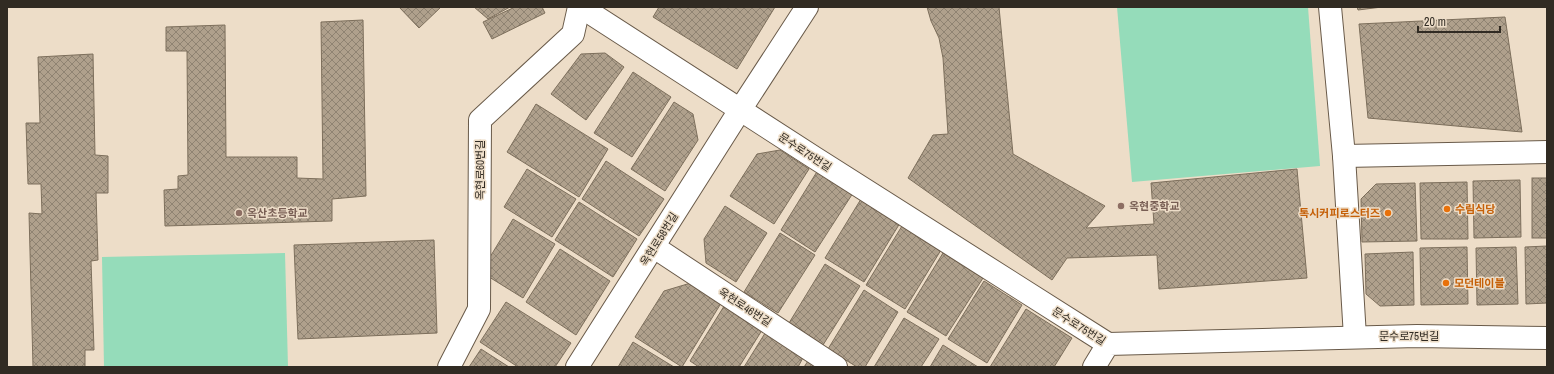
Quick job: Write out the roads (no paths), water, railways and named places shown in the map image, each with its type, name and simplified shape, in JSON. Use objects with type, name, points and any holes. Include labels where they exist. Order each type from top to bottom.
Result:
[{"type":"street","points":[[580,7],[740,110]]},
{"type":"street","name":"옥현로60번길","points":[[449,367],[479,309],[480,120],[573,34],[580,7]]},
{"type":"street","name":"옥현로58번길","points":[[577,367],[807,7]]},
{"type":"street","points":[[1330,7],[1344,156],[1355,337]]},
{"type":"street","name":"문수로75번길","points":[[740,110],[1108,344],[1417,336],[1547,338]]},
{"type":"street","points":[[1344,156],[1547,152]]},
{"type":"street","name":"옥현로46번길","points":[[654,247],[836,367]]},
{"type":"street","points":[[1094,367],[1108,344]]},
{"type":"place","name":"옥현중학교","points":[[1121,206]]},
{"type":"place","name":"수림식당","points":[[1447,209]]},
{"type":"place","name":"옥산초등학교","points":[[239,213]]},
{"type":"place","name":"톡시커피로스터즈","points":[[1388,213]]},
{"type":"place","name":"모던테이블","points":[[1446,283]]}]
